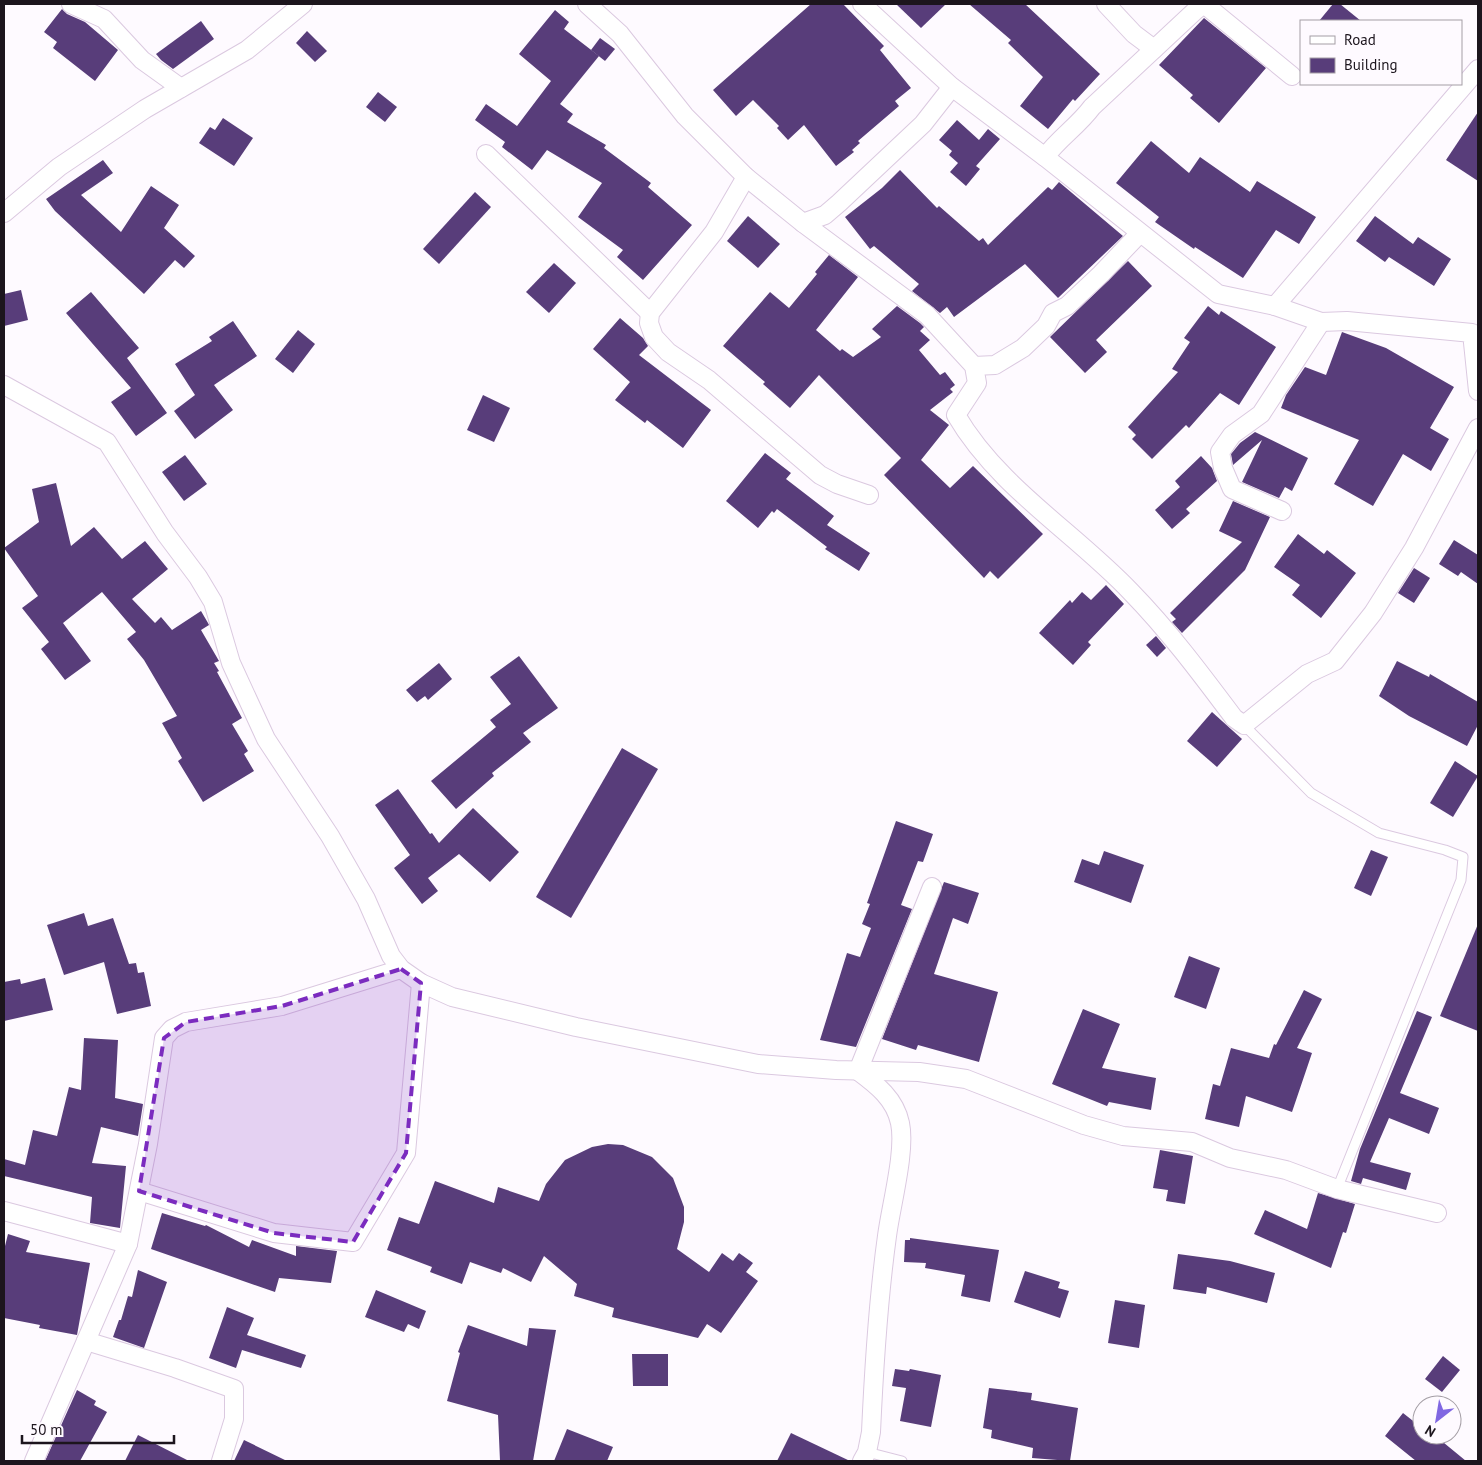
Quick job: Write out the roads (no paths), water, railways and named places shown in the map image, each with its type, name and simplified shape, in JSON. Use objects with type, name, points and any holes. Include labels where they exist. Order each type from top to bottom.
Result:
[{"type":"street","points":[[71,4],[104,19],[142,60],[181,88]]},
{"type":"street","points":[[4,213],[59,168],[145,109],[248,50],[303,4]]},
{"type":"street","points":[[587,4],[620,34],[685,116],[746,177],[803,223],[928,315],[974,366],[977,383],[956,415],[970,440],[1042,512],[1130,591],[1180,645],[1234,718],[1244,725],[1307,674],[1335,661],[1374,613],[1414,548],[1478,428]]},
{"type":"street","points":[[862,4],[952,87],[1045,157],[1218,294],[1275,306],[1321,322],[1347,321],[1475,328],[1478,391]]},
{"type":"street","points":[[1106,4],[1134,34],[1154,49]]},
{"type":"street","points":[[1045,157],[1058,139],[1083,119],[1092,107],[1204,4],[1292,76]]},
{"type":"street","points":[[1275,306],[1478,69]]},
{"type":"street","points":[[803,223],[825,215],[839,203],[923,124],[952,87]]},
{"type":"street","points":[[486,154],[650,313]]},
{"type":"street","points":[[746,177],[714,232],[650,313],[650,323],[654,337],[668,352],[709,380],[820,475],[837,484],[869,494]]},
{"type":"street","points":[[974,366],[995,365],[1024,348],[1046,326],[1053,313],[1066,306],[1101,274],[1140,233]]},
{"type":"street","points":[[1282,511],[1232,489],[1223,468],[1220,452],[1232,435],[1261,414],[1321,322]]},
{"type":"street","points":[[4,385],[107,442],[165,533],[198,577],[212,602],[231,663],[266,739],[330,836],[366,898],[391,956],[401,969],[421,983],[452,997],[605,1033],[758,1064],[858,1071],[919,1072],[966,1079],[1084,1124],[1123,1136],[1192,1142],[1230,1158],[1286,1170],[1338,1189],[1437,1213]]},
{"type":"street","points":[[858,1071],[932,887]]},
{"type":"street","points":[[34,1461],[128,1244],[139,1191],[164,1038],[172,1029],[186,1022],[282,1006],[401,969]]},
{"type":"street","points":[[139,1191],[274,1233],[353,1242],[406,1153],[421,983]]},
{"type":"street","points":[[858,1071],[884,1091],[894,1106],[900,1124],[900,1152],[877,1313],[871,1432],[865,1456]]},
{"type":"street","points":[[4,1211],[128,1244]]},
{"type":"street","points":[[86,1341],[176,1368],[234,1389],[234,1420],[221,1461]]},
{"type":"lane","points":[[1244,725],[1311,793],[1379,833],[1446,850],[1463,857],[1461,880],[1338,1189]]},
{"type":"lane","points":[[865,1456],[902,1461]]}]
